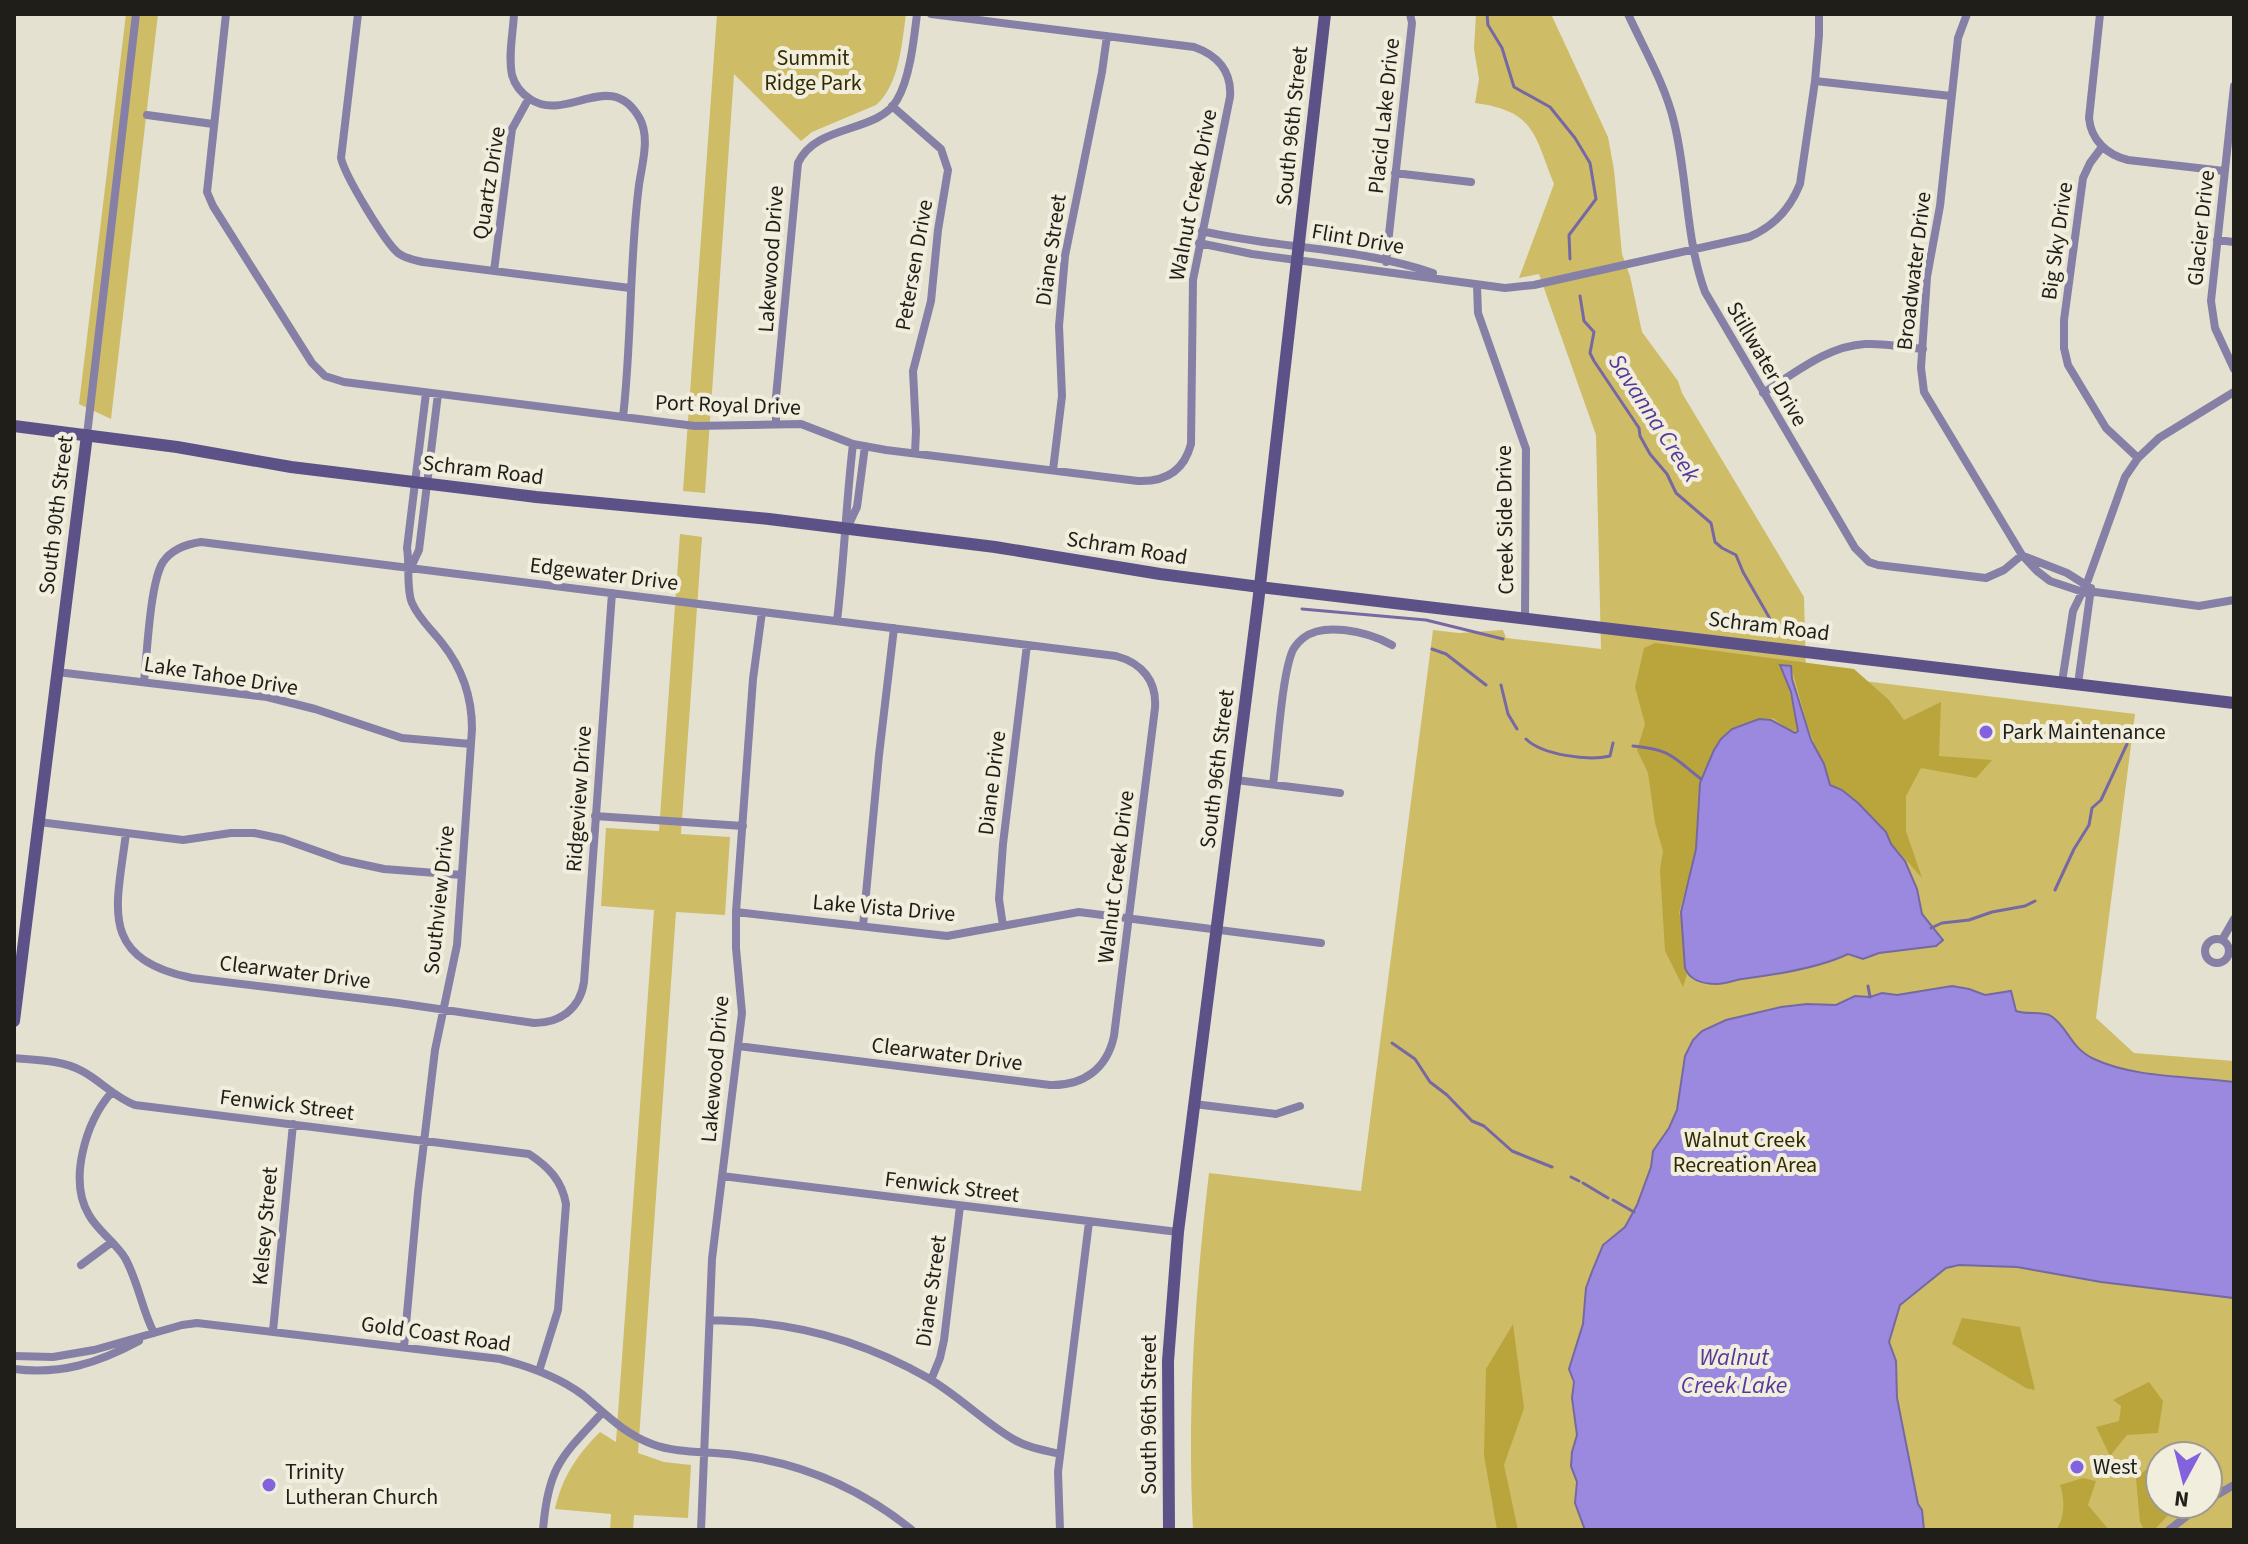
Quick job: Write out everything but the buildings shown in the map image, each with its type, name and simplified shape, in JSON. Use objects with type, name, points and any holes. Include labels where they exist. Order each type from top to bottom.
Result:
[{"type":"main road","name":"South 96th Street","points":[[1169,1530],[1168,1361],[1178,1232],[1260,587],[1325,14]]},
{"type":"main road","name":"Schram Road","points":[[14,426],[177,447],[291,467],[598,504],[847,529],[995,547],[1260,587],[2234,703]]},
{"type":"main road","name":"South 90th Street","points":[[14,1021],[87,435]]},
{"type":"street","name":"South 90th Street","points":[[87,435],[136,14]]},
{"type":"street","points":[[147,115],[213,124],[226,14]]},
{"type":"street","points":[[358,14],[341,158],[346,174],[390,243],[402,256],[423,262],[630,288]]},
{"type":"street","points":[[514,14],[513,78],[517,87],[529,98],[539,105],[557,107],[592,95],[609,96],[626,103],[639,118],[645,134],[630,288],[628,373],[623,417]]},
{"type":"street","points":[[892,106],[900,92],[912,48],[917,14]]},
{"type":"street","points":[[931,14],[1107,36]]},
{"type":"street","name":"Placid Lake Drive","points":[[1385,270],[1412,23],[1410,14]]},
{"type":"street","name":"Stillwater Drive","points":[[1628,14],[1670,107],[1693,249],[1708,299],[1855,548],[1869,562],[1889,567],[1977,578],[1994,575],[2022,555]]},
{"type":"street","name":"Flint Drive","points":[[1202,231],[1385,270],[1477,286],[1519,288],[1756,234],[1773,223],[1788,207],[1797,193],[1804,171],[1819,14]]},
{"type":"street","name":"Broadwater Drive","points":[[1967,14],[1958,38],[1940,206],[1928,264],[1921,379],[1928,401],[2022,555],[2050,581],[2088,588]]},
{"type":"street","points":[[2100,14],[2089,118],[2092,132],[2102,147],[2114,156],[2128,160],[2224,171]]},
{"type":"street","name":"Walnut Creek Drive","points":[[1107,36],[1194,47],[1221,63],[1230,83],[1230,97],[1199,243],[1192,297],[1191,444],[1183,464],[1173,474]]},
{"type":"street","name":"Diane Street","points":[[1053,470],[1062,396],[1059,326],[1065,256],[1107,36]]},
{"type":"street","points":[[1815,81],[1951,96]]},
{"type":"street","name":"Glacier Drive","points":[[2234,86],[2211,311],[2218,336],[2234,369]]},
{"type":"street","name":"Quartz Drive","points":[[494,271],[512,129],[529,98]]},
{"type":"street","name":"Lakewood Drive","points":[[776,424],[798,163],[813,144],[875,118],[892,106]]},
{"type":"street","name":"Petersen Drive","points":[[892,106],[941,149],[948,170],[931,301],[913,371],[915,453]]},
{"type":"street","name":"Port Royal Drive","points":[[213,124],[206,184],[209,198],[312,363],[325,376],[344,382],[695,426],[809,426],[865,446],[1148,481],[1173,474]]},
{"type":"street","name":"Big Sky Drive","points":[[2102,147],[2083,178],[2064,320],[2064,348],[2068,365],[2106,428],[2138,458]]},
{"type":"street","points":[[1395,173],[1471,182]]},
{"type":"street","points":[[2217,240],[2234,242]]},
{"type":"street","name":"Flint Drive","points":[[1199,243],[1387,259],[1459,282]]},
{"type":"street","name":"Creek Side Drive","points":[[1477,286],[1478,313],[1526,449],[1525,617]]},
{"type":"street","points":[[1763,393],[1824,355],[1851,345],[1880,344],[1923,349]]},
{"type":"street","points":[[2062,682],[2070,621],[2088,588],[2119,491],[2138,458],[2172,428],[2234,392]]},
{"type":"street","name":"Southview Drive","points":[[404,1347],[435,1050],[457,945],[471,744],[471,710],[467,690],[455,661],[413,606],[409,589],[411,568],[419,550],[426,393]]},
{"type":"street","name":"Southview Drive","points":[[421,482],[438,394]]},
{"type":"street","points":[[837,621],[853,444]]},
{"type":"street","points":[[847,529],[857,507],[865,446]]},
{"type":"street","name":"Edgewater Drive","points":[[144,682],[158,573],[167,558],[185,545],[211,543],[1124,658],[1145,671],[1154,688]]},
{"type":"street","points":[[2022,555],[2067,573],[2088,588],[2199,606],[2234,600]]},
{"type":"street","points":[[2078,684],[2088,588]]},
{"type":"street","name":"Ridgeview Drive","points":[[576,1005],[584,982],[612,593]]},
{"type":"street","name":"Lakewood Drive","points":[[701,1530],[712,1259],[743,1004],[736,958],[736,912],[753,679],[762,612]]},
{"type":"street","points":[[863,926],[894,628]]},
{"type":"street","points":[[1273,784],[1287,667],[1295,646],[1316,630],[1328,628],[1375,635],[1392,645]]},
{"type":"street","name":"Diane Drive","points":[[1003,926],[999,899],[1003,844],[1027,645]]},
{"type":"street","name":"Lake Tahoe Drive","points":[[57,672],[267,697],[315,709],[402,738],[471,744]]},
{"type":"street","name":"Walnut Creek Drive","points":[[1099,1067],[1109,1053],[1114,1036],[1155,708],[1154,688]]},
{"type":"street","points":[[1236,780],[1340,793]]},
{"type":"street","points":[[595,816],[743,826]]},
{"type":"street","points":[[39,822],[183,840],[254,833],[283,839],[342,860],[384,869],[462,875]]},
{"type":"street","name":"Clearwater Drive","points":[[126,833],[116,917],[120,931],[132,948],[153,964],[192,978],[544,1023],[561,1017],[576,1005]]},
{"type":"street","name":"Lake Vista Drive","points":[[736,912],[947,936],[1079,912],[1321,943]]},
{"type":"street","points":[[2222,940],[2234,919]]},
{"type":"street","name":"Clearwater Drive","points":[[738,1046],[1050,1085],[1078,1081],[1099,1067]]},
{"type":"street","name":"Fenwick Street","points":[[14,1058],[63,1064],[82,1071],[111,1093],[137,1105],[529,1154],[557,1179],[566,1204],[558,1310],[539,1371]]},
{"type":"street","points":[[111,1093],[100,1108],[87,1137],[80,1184],[82,1202],[90,1218],[125,1258],[154,1333]]},
{"type":"street","points":[[1194,1104],[1276,1114],[1300,1106]]},
{"type":"street","name":"Kelsey Street","points":[[273,1331],[293,1124]]},
{"type":"street","name":"Fenwick Street","points":[[722,1176],[1178,1232]]},
{"type":"street","name":"Diane Street","points":[[931,1380],[944,1340],[960,1206]]},
{"type":"street","points":[[1060,1530],[1058,1472],[1089,1222]]},
{"type":"street","points":[[81,1265],[112,1242]]},
{"type":"street","points":[[710,1320],[760,1323],[827,1336],[864,1349],[931,1380],[1014,1440],[1034,1449],[1060,1454]]},
{"type":"street","name":"Gold Coast Road","points":[[14,1356],[70,1354],[197,1323],[500,1359],[539,1371],[581,1394],[623,1430],[655,1445],[762,1458],[803,1468],[861,1494],[887,1509],[912,1530]]},
{"type":"street","name":"Gold Coast Road","points":[[14,1369],[53,1371],[93,1363],[154,1333]]},
{"type":"street","points":[[543,1530],[547,1492],[553,1472],[566,1452],[602,1413]]},
{"type":"green space","points":[[126,14],[158,14],[111,419],[79,404]]},
{"type":"green space","name":"Summit Ridge Park","points":[[717,14],[906,14],[895,76],[884,97],[876,105],[812,132],[801,141],[734,74],[705,493],[683,491]]},
{"type":"green space","name":"Walnut Creek Recreation Area","points":[[1476,14],[1551,14],[1608,137],[1622,254],[1642,332],[1678,381],[1682,393],[1804,597],[1806,674],[2135,714],[2096,1018],[2134,1053],[2234,1061],[2234,1530],[1193,1530],[1191,1440],[1194,1351],[1209,1173],[1361,1191],[1433,630],[1459,633],[1503,630],[1506,638],[1601,649],[1596,435],[1539,274],[1519,278],[1554,184],[1530,128],[1510,112],[1475,103],[1479,79],[1474,49]]},
{"type":"green space","points":[[680,534],[702,537],[681,834],[730,837],[725,915],[676,912],[638,1453],[664,1462],[691,1465],[688,1518],[634,1515],[633,1530],[610,1530],[611,1514],[555,1509],[566,1477],[600,1432],[616,1442],[654,910],[601,906],[606,828],[659,831]]},
{"type":"shaded area","points":[[1655,643],[1854,669],[1889,700],[1904,720],[1941,702],[1939,756],[1992,760],[1976,778],[1921,768],[1906,796],[1906,831],[1922,878],[1851,798],[1830,786],[1807,724],[1791,666],[1781,665],[1799,731],[1789,730],[1773,718],[1749,722],[1698,794],[1696,849],[1679,913],[1684,926],[1687,974],[1683,987],[1665,951],[1660,870],[1663,851],[1655,823],[1648,773],[1637,750],[1645,724],[1635,687],[1644,648]]},
{"type":"shaded area","points":[[1962,1318],[2020,1327],[2035,1390],[2026,1388],[1952,1344]]},
{"type":"shaded area","points":[[1513,1324],[1524,1408],[1504,1465],[1518,1530],[1497,1530],[1484,1455],[1486,1369]]},
{"type":"shaded area","points":[[2149,1382],[2163,1401],[2158,1433],[2127,1435],[2110,1456],[2096,1427],[2119,1421],[2121,1406],[2113,1400]]},
{"type":"shaded area","points":[[2144,1472],[2144,1520],[2164,1520],[2154,1530],[2144,1530],[2140,1522],[2136,1478]]},
{"type":"shaded area","points":[[2083,1478],[2096,1481],[2088,1505],[2109,1530],[2056,1530],[2063,1509],[2060,1485]]},
{"type":"water","points":[[1780,665],[1791,666],[1792,679],[1811,740],[1824,764],[1830,785],[1858,803],[1886,832],[1905,861],[1917,889],[1922,914],[1943,940],[1936,946],[1879,953],[1863,959],[1848,954],[1782,973],[1720,984],[1703,982],[1690,976],[1685,968],[1681,912],[1696,849],[1700,783],[1714,750],[1732,729],[1759,719],[1771,720],[1795,733],[1798,731],[1791,692]]},
{"type":"water","name":"Walnut Creek Lake","points":[[1952,986],[1985,995],[2011,991],[2016,1011],[2051,1016],[2086,1054],[2110,1065],[2144,1073],[2234,1082],[2234,1298],[2101,1282],[2017,1267],[1959,1265],[1946,1268],[1900,1305],[1889,1342],[1896,1361],[1897,1398],[1924,1530],[1585,1530],[1575,1503],[1577,1482],[1571,1466],[1577,1435],[1572,1398],[1574,1382],[1569,1369],[1583,1324],[1586,1288],[1603,1245],[1625,1227],[1637,1205],[1651,1167],[1653,1151],[1677,1110],[1685,1056],[1693,1040],[1702,1031],[1726,1020],[1781,1007],[1836,1005],[1855,996],[1897,995]]},
{"type":"waterway","name":"Savanna Creek","points":[[1487,14],[1488,25],[1502,48],[1514,87],[1550,107],[1590,163],[1596,199],[1569,235],[1570,259]]},
{"type":"waterway","name":"Savanna Creek","points":[[1580,296],[1584,321],[1594,332],[1590,353],[1594,361],[1639,428],[1650,454],[1667,474],[1676,493],[1711,523],[1715,542],[1736,555],[1769,617],[1772,629]]},
{"type":"waterway","points":[[1302,609],[1426,620],[1503,639]]},
{"type":"waterway","points":[[1432,649],[1446,654],[1486,685]]},
{"type":"waterway","points":[[1501,685],[1508,714],[1517,729]]},
{"type":"waterway","points":[[1526,739],[1554,753],[1590,758],[1610,756],[1613,743]]},
{"type":"waterway","points":[[2055,890],[2089,825],[2092,808],[2101,800],[2127,744]]},
{"type":"waterway","points":[[1633,746],[1664,752],[1701,779]]},
{"type":"waterway","points":[[1931,928],[2035,901]]},
{"type":"waterway","points":[[1868,986],[1870,997]]},
{"type":"waterway","points":[[1392,1043],[1415,1059],[1430,1082],[1472,1121],[1484,1126],[1512,1151],[1552,1167]]},
{"type":"waterway","points":[[1571,1177],[1579,1181]]},
{"type":"waterway","points":[[1583,1183],[1608,1198]]},
{"type":"waterway","points":[[1613,1200],[1634,1212]]},
{"type":"place","name":"Park Maintenance","points":[[1986,732]]},
{"type":"place","name":"West","points":[[2077,1467]]},
{"type":"place","name":"Trinity Lutheran Church","points":[[269,1485]]}]
